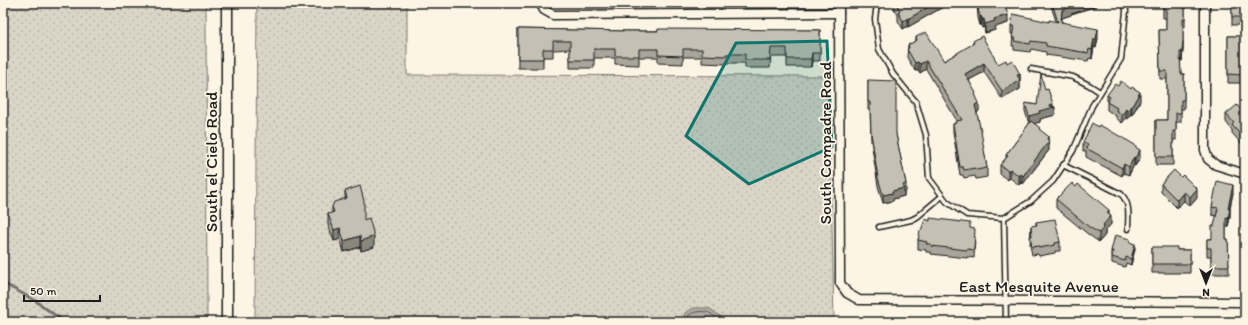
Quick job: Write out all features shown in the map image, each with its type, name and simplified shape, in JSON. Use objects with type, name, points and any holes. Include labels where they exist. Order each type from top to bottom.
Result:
[{"type":"street","name":"South el Cielo Road","points":[[226,322],[227,3]]},
{"type":"street","name":"South Compadre Road","points":[[839,3],[840,283]]},
{"type":"street","points":[[1205,3],[1205,150],[1208,159],[1216,165],[1245,174]]},
{"type":"street","points":[[542,7],[553,15],[839,13]]},
{"type":"street","name":"East Mesquite Avenue","points":[[840,283],[847,293],[858,300],[1245,302]]},
{"type":"lane","points":[[877,3],[875,19],[879,49],[894,74],[916,102],[926,135],[929,178],[947,202],[967,215],[1004,218],[1031,201],[1053,181],[1073,151],[1092,106],[1121,59],[1126,11],[1125,3]]},
{"type":"lane","points":[[1031,69],[1073,77],[1100,92]]},
{"type":"lane","points":[[1063,165],[1121,194],[1128,205],[1128,229]]},
{"type":"lane","points":[[879,227],[911,220],[917,217],[942,196]]},
{"type":"lane","points":[[1004,218],[1006,322]]},
{"type":"highlighted area","points":[[827,41],[832,147],[749,184],[686,136],[736,43]]},
{"type":"shaded area","points":[[3,3],[206,3],[207,322],[3,322]]},
{"type":"shaded area","points":[[257,3],[407,3],[407,75],[829,76],[834,322],[255,322]]},
{"type":"water","points":[[693,308],[709,308],[721,317],[722,322],[682,322],[685,313]]},
{"type":"building","points":[[896,3],[935,3],[903,21],[898,12],[900,11]]},
{"type":"building","points":[[978,3],[1004,3],[1008,15],[994,19],[995,21],[985,24],[984,19],[982,19],[981,16],[980,17]]},
{"type":"building","points":[[1052,3],[1078,3],[1062,10],[1061,22],[1098,29],[1092,50],[1089,49],[1088,53],[1046,46],[1046,43],[1031,41],[1030,44],[1014,41],[1015,38],[1012,38],[1014,26],[1011,26],[1013,14],[1049,22],[1049,20],[1058,22]]},
{"type":"building","points":[[1163,3],[1183,3],[1183,8],[1185,8],[1185,19],[1183,19],[1182,52],[1180,52],[1181,74],[1184,74],[1184,100],[1181,100],[1181,113],[1176,113],[1176,131],[1173,131],[1173,157],[1156,157],[1156,120],[1167,120],[1167,71],[1160,71],[1159,30],[1166,30],[1166,9],[1163,9]]},
{"type":"building","points":[[1232,3],[1245,3],[1245,17],[1232,17]]},
{"type":"building","points":[[518,29],[628,31],[658,31],[658,29],[820,30],[820,53],[812,53],[811,59],[787,59],[787,48],[771,48],[770,60],[745,60],[745,54],[726,54],[726,56],[702,55],[702,49],[683,49],[683,56],[658,55],[658,49],[639,49],[639,56],[615,56],[615,49],[594,49],[594,60],[570,60],[570,41],[553,41],[553,49],[543,49],[543,59],[518,59]]},
{"type":"building","points":[[926,32],[944,61],[974,43],[973,41],[982,36],[998,64],[1006,60],[1007,63],[1012,60],[1020,74],[1017,75],[1020,80],[1002,91],[984,63],[965,74],[976,93],[975,94],[979,103],[975,105],[987,168],[964,170],[963,167],[960,167],[953,124],[956,123],[955,121],[962,120],[926,61],[920,64],[918,62],[915,63],[907,49],[909,48],[908,45],[917,40],[916,37]]},
{"type":"building","points":[[1228,36],[1245,36],[1245,62],[1242,62],[1242,75],[1228,74]]},
{"type":"building","points":[[1041,74],[1045,90],[1048,89],[1053,104],[1050,106],[1055,107],[1039,111],[1040,113],[1029,116],[1025,103],[1037,105]]},
{"type":"building","points":[[868,80],[896,81],[896,134],[906,184],[903,185],[904,188],[892,191],[893,193],[883,195],[878,178],[871,133],[870,102],[868,102]]},
{"type":"building","points":[[1121,81],[1131,89],[1132,87],[1140,92],[1132,106],[1128,110],[1126,109],[1122,115],[1116,110],[1117,108],[1107,102],[1110,97],[1107,95],[1115,84],[1118,86]]},
{"type":"building","points":[[1237,105],[1245,115],[1245,140],[1232,125],[1234,123],[1226,114]]},
{"type":"building","points":[[1031,121],[1048,136],[1047,139],[1049,141],[1023,176],[1021,174],[1019,176],[1010,169],[1008,171],[1000,165],[1008,156],[1006,155]]},
{"type":"building","points":[[1092,123],[1098,127],[1099,125],[1107,129],[1135,145],[1135,147],[1140,150],[1135,158],[1134,157],[1129,167],[1124,164],[1122,168],[1086,148],[1088,145],[1083,142]]},
{"type":"building","points":[[1174,170],[1181,177],[1183,175],[1197,189],[1190,197],[1184,192],[1177,200],[1161,184]]},
{"type":"building","points":[[1217,181],[1233,185],[1228,208],[1230,208],[1228,219],[1226,218],[1226,239],[1228,239],[1229,266],[1211,266],[1211,248],[1207,248],[1207,239],[1212,239],[1212,226],[1214,226],[1218,208],[1212,207]]},
{"type":"building","points":[[1072,183],[1076,187],[1078,184],[1109,210],[1107,213],[1111,216],[1103,225],[1105,226],[1099,233],[1089,227],[1056,199]]},
{"type":"building","points":[[360,186],[364,201],[364,220],[369,218],[374,236],[361,241],[360,236],[344,241],[340,228],[334,230],[328,214],[334,212],[332,207],[334,202],[347,198],[345,191]]},
{"type":"building","points":[[930,218],[970,223],[970,228],[975,229],[974,250],[931,246],[931,244],[926,244],[927,242],[918,240],[920,230],[921,231],[925,219],[930,221]]},
{"type":"building","points":[[1055,219],[1060,242],[1055,243],[1055,245],[1039,248],[1038,246],[1032,247],[1030,236],[1032,236],[1031,226],[1037,225],[1036,222]]},
{"type":"building","points":[[1115,235],[1130,239],[1129,242],[1135,244],[1131,259],[1126,257],[1125,261],[1112,257],[1113,251],[1111,251]]},
{"type":"building","points":[[1152,247],[1177,247],[1177,250],[1190,250],[1190,264],[1152,264]]},
{"type":"waterway","points":[[3,283],[36,301],[64,322]]}]
